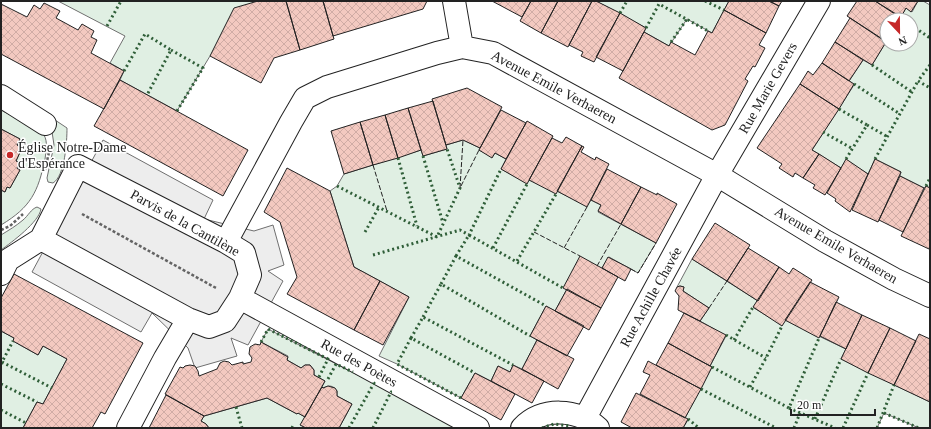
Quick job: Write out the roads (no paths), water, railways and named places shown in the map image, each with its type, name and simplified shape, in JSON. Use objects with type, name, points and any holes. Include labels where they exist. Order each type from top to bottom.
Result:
[{"type":"street","points":[[454,1],[462,47]]},
{"type":"street","name":"Rue Marie Gevers","points":[[717,175],[819,1]]},
{"type":"street","name":"Avenue Emile Verhaeren","points":[[226,242],[291,122],[306,98],[327,87],[437,52],[462,47],[493,53],[717,175],[825,241],[894,279],[930,296]]},
{"type":"street","points":[[1,96],[45,124]]},
{"type":"street","name":"Parvis de la Cantilène","points":[[78,166],[226,242],[244,253],[250,275],[240,298],[225,321],[209,327],[188,319],[41,239],[78,166]]},
{"type":"street","name":"Rue Achille Chavée","points":[[591,423],[717,175]]},
{"type":"street","points":[[1,274],[8,260],[41,239]]},
{"type":"street","name":"Rue des Poètes","points":[[240,298],[478,428]]},
{"type":"street","points":[[128,428],[165,358],[188,319]]},
{"type":"street","points":[[522,428],[536,417],[557,412],[571,414],[591,423]]},
{"type":"place","name":"Église Notre-Dame d'Espérance","points":[[10,155]]}]
